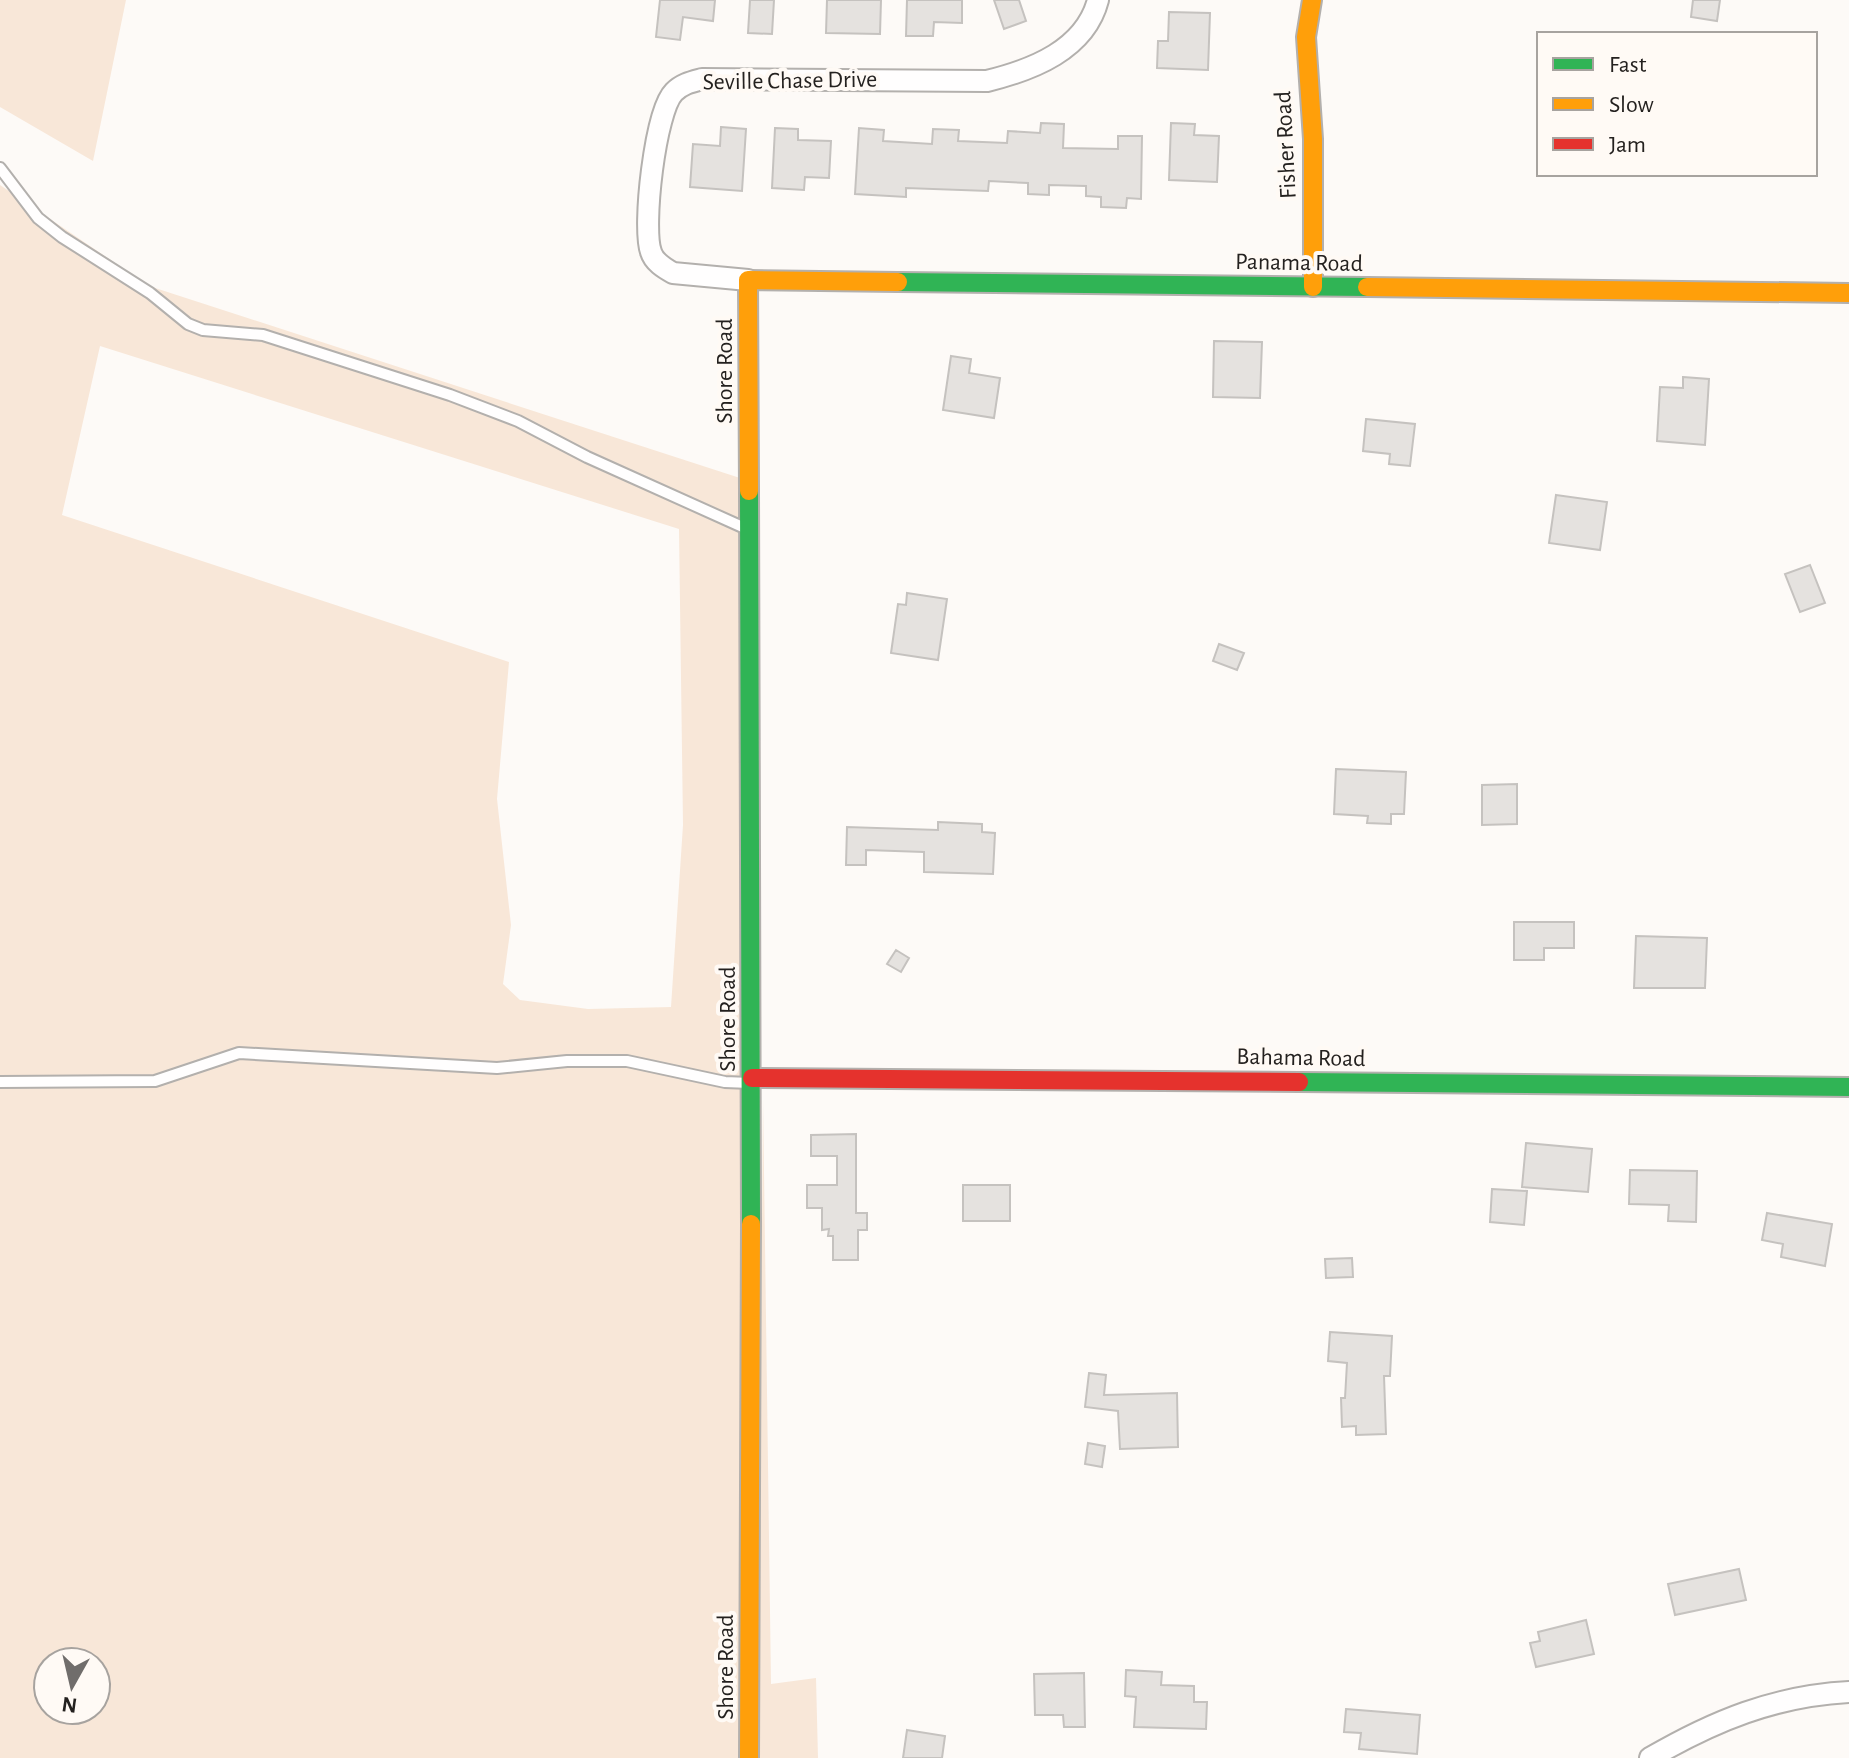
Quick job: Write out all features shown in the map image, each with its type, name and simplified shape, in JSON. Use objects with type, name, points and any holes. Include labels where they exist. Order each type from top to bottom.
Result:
[{"type":"street","name":"Seville Chase Drive","points":[[748,280],[673,273],[651,255],[647,236],[659,121],[672,93],[686,83],[702,79],[987,81],[1022,73],[1056,56],[1083,33],[1098,0]]},
{"type":"street","name":"Fisher Road","points":[[1312,0],[1306,37],[1306,74],[1313,139],[1313,287]]},
{"type":"street","name":"Panama Road","points":[[748,280],[1849,293]]},
{"type":"street","name":"Shore Road","points":[[748,280],[752,1081],[749,1758]]},
{"type":"street","name":"Bahama Road","points":[[752,1081],[1849,1087]]},
{"type":"street","points":[[1650,1758],[1708,1725],[1760,1706],[1808,1694],[1849,1692]]},
{"type":"lane","points":[[0,168],[38,218],[150,293],[188,324],[203,330],[263,335],[450,395],[518,421],[587,457],[749,530]]},
{"type":"lane","points":[[0,1082],[155,1081],[239,1053],[497,1068],[567,1061],[627,1061],[725,1082],[752,1081]]},
{"type":"shaded area","points":[[0,0],[126,0],[93,161],[0,107]]},
{"type":"shaded area","points":[[0,185],[149,286],[740,478],[740,1758],[0,1758]],"holes":[[[100,346],[679,529],[683,825],[671,1007],[588,1009],[520,1000],[503,984],[511,925],[497,799],[509,662],[62,515]]]},
{"type":"shaded area","points":[[763,1098],[771,1684],[816,1678],[818,1758],[758,1758]]},
{"type":"building","points":[[660,0],[715,0],[713,21],[683,17],[680,40],[656,37]]},
{"type":"building","points":[[750,0],[774,0],[772,34],[748,33]]},
{"type":"building","points":[[827,0],[881,0],[880,34],[826,33]]},
{"type":"building","points":[[907,0],[962,0],[962,23],[934,22],[933,36],[906,36]]},
{"type":"building","points":[[994,0],[1019,0],[1026,21],[1004,29]]},
{"type":"building","points":[[1693,0],[1720,0],[1717,21],[1691,17]]},
{"type":"building","points":[[1169,12],[1210,13],[1208,70],[1157,68],[1158,41],[1168,41]]},
{"type":"building","points":[[1041,123],[1064,124],[1063,148],[1118,149],[1118,136],[1142,136],[1141,199],[1127,198],[1126,208],[1101,207],[1101,197],[1086,196],[1086,186],[1049,185],[1049,195],[1028,194],[1028,183],[989,181],[988,191],[906,188],[906,197],[855,194],[859,128],[884,130],[883,141],[932,144],[933,129],[959,130],[958,141],[1007,143],[1008,131],[1040,133]]},
{"type":"building","points":[[1171,123],[1195,124],[1194,135],[1219,136],[1217,182],[1169,180]]},
{"type":"building","points":[[721,127],[746,129],[742,191],[690,187],[693,144],[720,146]]},
{"type":"building","points":[[775,128],[798,129],[798,140],[831,141],[829,178],[805,177],[804,190],[772,188]]},
{"type":"building","points":[[1214,341],[1262,342],[1260,398],[1213,397]]},
{"type":"building","points":[[951,356],[971,359],[969,373],[1000,378],[994,418],[943,410]]},
{"type":"building","points":[[1683,377],[1709,379],[1705,445],[1657,441],[1660,387],[1683,388]]},
{"type":"building","points":[[1366,419],[1415,424],[1410,466],[1389,464],[1390,454],[1363,451]]},
{"type":"building","points":[[1556,495],[1607,502],[1600,550],[1549,543]]},
{"type":"building","points":[[1810,565],[1825,603],[1800,612],[1785,574]]},
{"type":"building","points":[[907,593],[947,599],[938,660],[891,653],[898,604],[906,605]]},
{"type":"building","points":[[1219,644],[1244,653],[1237,670],[1213,661]]},
{"type":"building","points":[[1336,769],[1406,772],[1404,814],[1391,814],[1391,824],[1367,823],[1368,816],[1334,814]]},
{"type":"building","points":[[1517,784],[1517,824],[1482,825],[1482,785]]},
{"type":"building","points":[[938,822],[982,824],[982,832],[995,833],[993,874],[924,872],[924,852],[866,850],[866,865],[846,865],[847,827],[938,830]]},
{"type":"building","points":[[1514,922],[1574,922],[1574,948],[1544,948],[1544,960],[1514,960]]},
{"type":"building","points":[[1636,936],[1707,938],[1705,988],[1634,988]]},
{"type":"building","points":[[896,950],[909,958],[901,972],[887,964]]},
{"type":"building","points":[[856,1134],[856,1213],[867,1213],[867,1230],[858,1230],[858,1260],[833,1260],[833,1236],[828,1236],[829,1229],[822,1230],[822,1208],[807,1208],[807,1185],[837,1185],[837,1156],[811,1156],[811,1135]]},
{"type":"building","points":[[1526,1143],[1592,1149],[1588,1192],[1522,1187]]},
{"type":"building","points":[[1630,1170],[1697,1171],[1696,1222],[1668,1221],[1669,1205],[1629,1204]]},
{"type":"building","points":[[963,1185],[1010,1185],[1010,1221],[963,1221]]},
{"type":"building","points":[[1492,1189],[1527,1191],[1524,1225],[1490,1222]]},
{"type":"building","points":[[1767,1213],[1832,1224],[1825,1266],[1781,1257],[1783,1244],[1762,1240]]},
{"type":"building","points":[[1352,1258],[1353,1277],[1326,1278],[1325,1259]]},
{"type":"building","points":[[1330,1332],[1392,1336],[1390,1376],[1384,1376],[1386,1434],[1356,1435],[1356,1426],[1342,1427],[1341,1398],[1345,1398],[1347,1363],[1328,1361]]},
{"type":"building","points":[[1089,1373],[1106,1375],[1104,1395],[1177,1393],[1178,1447],[1120,1449],[1118,1411],[1085,1407]]},
{"type":"building","points":[[1088,1443],[1105,1446],[1102,1467],[1085,1464]]},
{"type":"building","points":[[1739,1569],[1746,1600],[1675,1615],[1668,1584]]},
{"type":"building","points":[[1586,1620],[1594,1654],[1536,1667],[1530,1643],[1540,1641],[1538,1632]]},
{"type":"building","points":[[1126,1670],[1162,1672],[1161,1685],[1194,1686],[1194,1702],[1207,1702],[1206,1729],[1134,1727],[1136,1697],[1125,1696]]},
{"type":"building","points":[[1084,1673],[1085,1727],[1064,1727],[1063,1715],[1035,1715],[1034,1674]]},
{"type":"building","points":[[1346,1709],[1420,1715],[1417,1754],[1359,1749],[1361,1733],[1344,1732]]},
{"type":"building","points":[[907,1730],[945,1736],[942,1758],[903,1758]]},
{"type":"traffic: fast","points":[[898,282],[1367,287]]},
{"type":"traffic: fast","points":[[749,491],[751,1224]]},
{"type":"traffic: fast","points":[[1299,1082],[1849,1087]]},
{"type":"traffic: slow","points":[[1312,0],[1306,37],[1313,139],[1313,287]]},
{"type":"traffic: slow","points":[[749,491],[748,280],[898,282]]},
{"type":"traffic: slow","points":[[1367,287],[1849,293]]},
{"type":"traffic: slow","points":[[749,1758],[751,1224]]},
{"type":"traffic: jam","points":[[752,1078],[1299,1082]]}]
